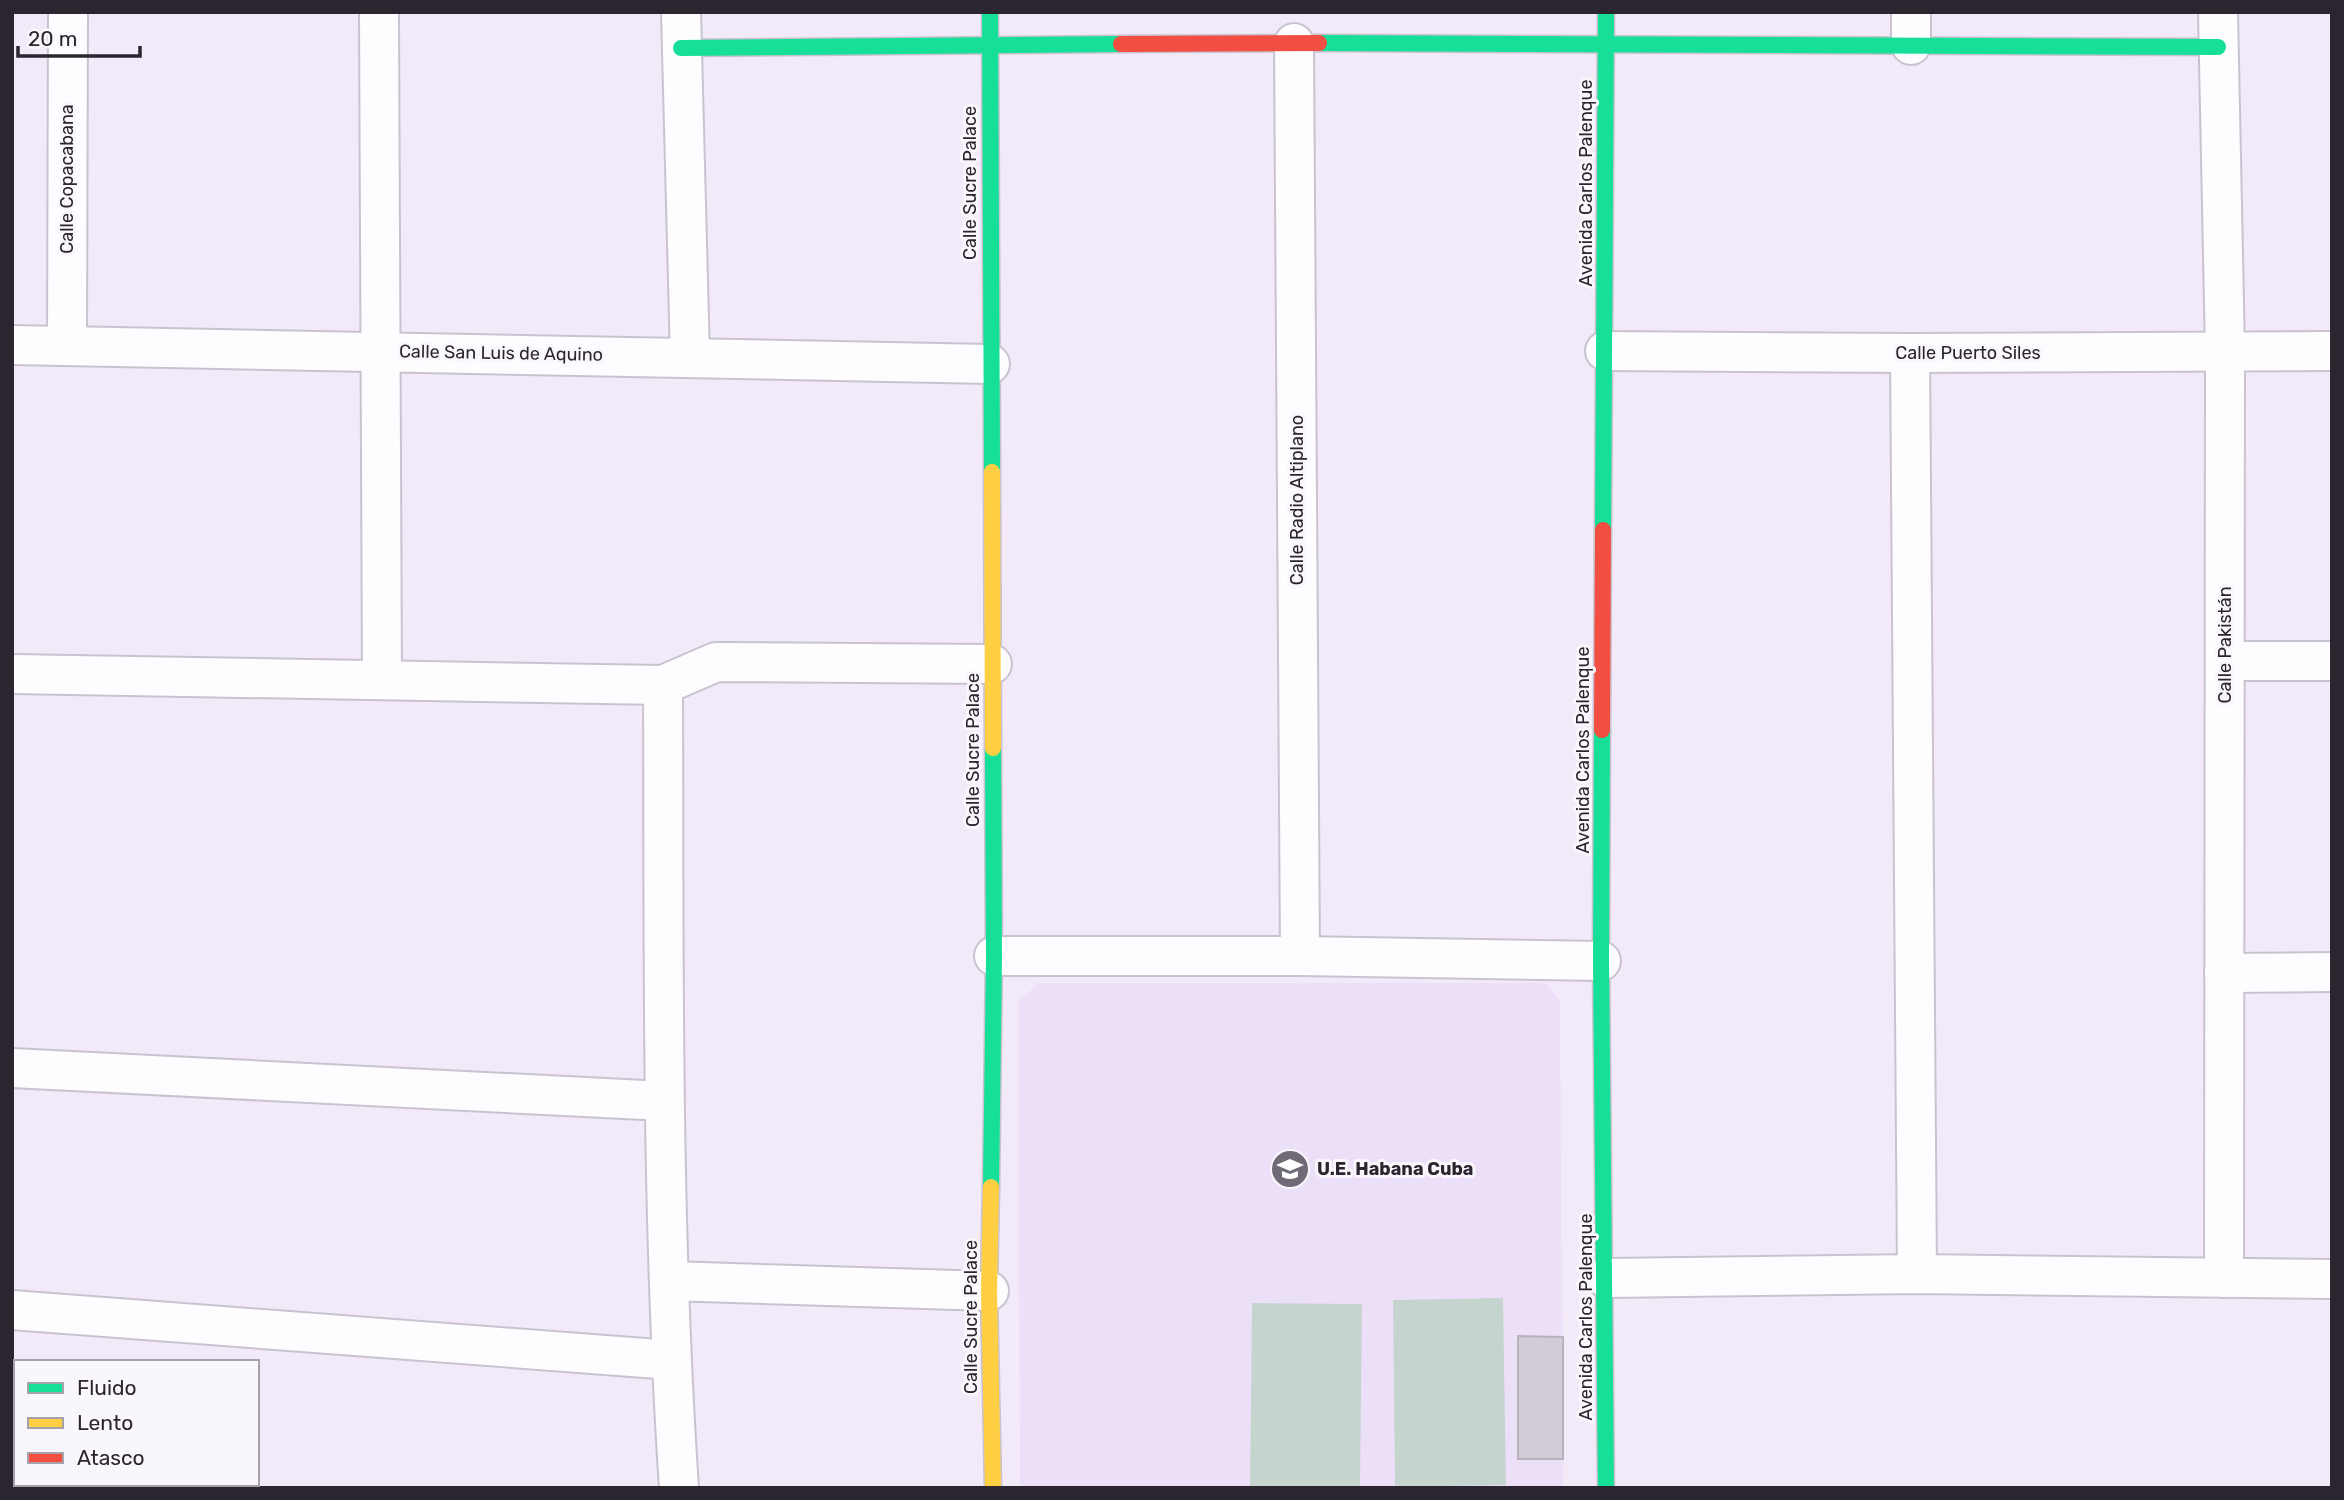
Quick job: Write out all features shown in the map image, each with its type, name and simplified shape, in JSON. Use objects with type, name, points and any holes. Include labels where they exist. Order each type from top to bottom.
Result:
[{"type":"street","name":"Calle Copacabana","points":[[67,345],[68,12]]},
{"type":"street","points":[[379,12],[382,680]]},
{"type":"street","name":"Calle Sucre Palace","points":[[990,12],[994,956],[989,1291],[993,1488]]},
{"type":"street","name":"Avenida Carlos Palenque","points":[[1606,12],[1601,961],[1606,1488]]},
{"type":"street","points":[[690,358],[681,30],[989,47],[1294,43],[1606,44],[1911,29],[2218,29]]},
{"type":"street","name":"Calle Pakistán","points":[[2218,29],[2225,352],[2224,1278]]},
{"type":"street","name":"Calle Radio Altiplano","points":[[1294,43],[1300,956]]},
{"type":"street","name":"Calle San Luis de Aquino","points":[[12,345],[380,350],[990,364]]},
{"type":"street","name":"Calle Puerto Siles","points":[[1605,351],[1910,354],[2332,351]]},
{"type":"street","points":[[1910,354],[1917,1274]]},
{"type":"street","points":[[2225,661],[2332,661]]},
{"type":"street","points":[[12,674],[663,685],[716,662],[992,664]]},
{"type":"street","points":[[663,685],[664,1101],[671,1360],[679,1488]]},
{"type":"street","points":[[994,956],[1300,956],[1601,961]]},
{"type":"street","points":[[2224,973],[2332,972]]},
{"type":"street","points":[[12,1068],[664,1101]]},
{"type":"street","points":[[1605,1278],[1917,1274],[2332,1279]]},
{"type":"street","points":[[668,1281],[989,1291]]},
{"type":"street","points":[[12,1310],[671,1360]]},
{"type":"shaded area","name":"U.E. Habana Cuba","points":[[1039,983],[1545,983],[1560,1000],[1563,1488],[1020,1488],[1018,1002]]},
{"type":"shaded area","points":[[1503,1298],[1506,1485],[1395,1487],[1393,1300]]},
{"type":"shaded area","points":[[1252,1303],[1362,1304],[1360,1488],[1250,1488]]},
{"type":"building","points":[[1518,1336],[1563,1337],[1563,1459],[1518,1459]]},
{"type":"traffic: fast","points":[[990,12],[992,472]]},
{"type":"traffic: fast","points":[[1603,530],[1606,12]]},
{"type":"traffic: fast","points":[[1319,43],[2218,47]]},
{"type":"traffic: fast","points":[[681,48],[1121,44]]},
{"type":"traffic: fast","points":[[1602,730],[1601,961],[1606,1488]]},
{"type":"traffic: fast","points":[[991,1187],[993,748]]},
{"type":"traffic: slow","points":[[992,472],[993,748]]},
{"type":"traffic: slow","points":[[991,1187],[989,1291],[993,1488]]},
{"type":"traffic: jam","points":[[1121,44],[1319,43]]},
{"type":"traffic: jam","points":[[1602,730],[1603,530]]},
{"type":"place","name":"U.E. Habana Cuba","points":[[1290,1169]]}]
